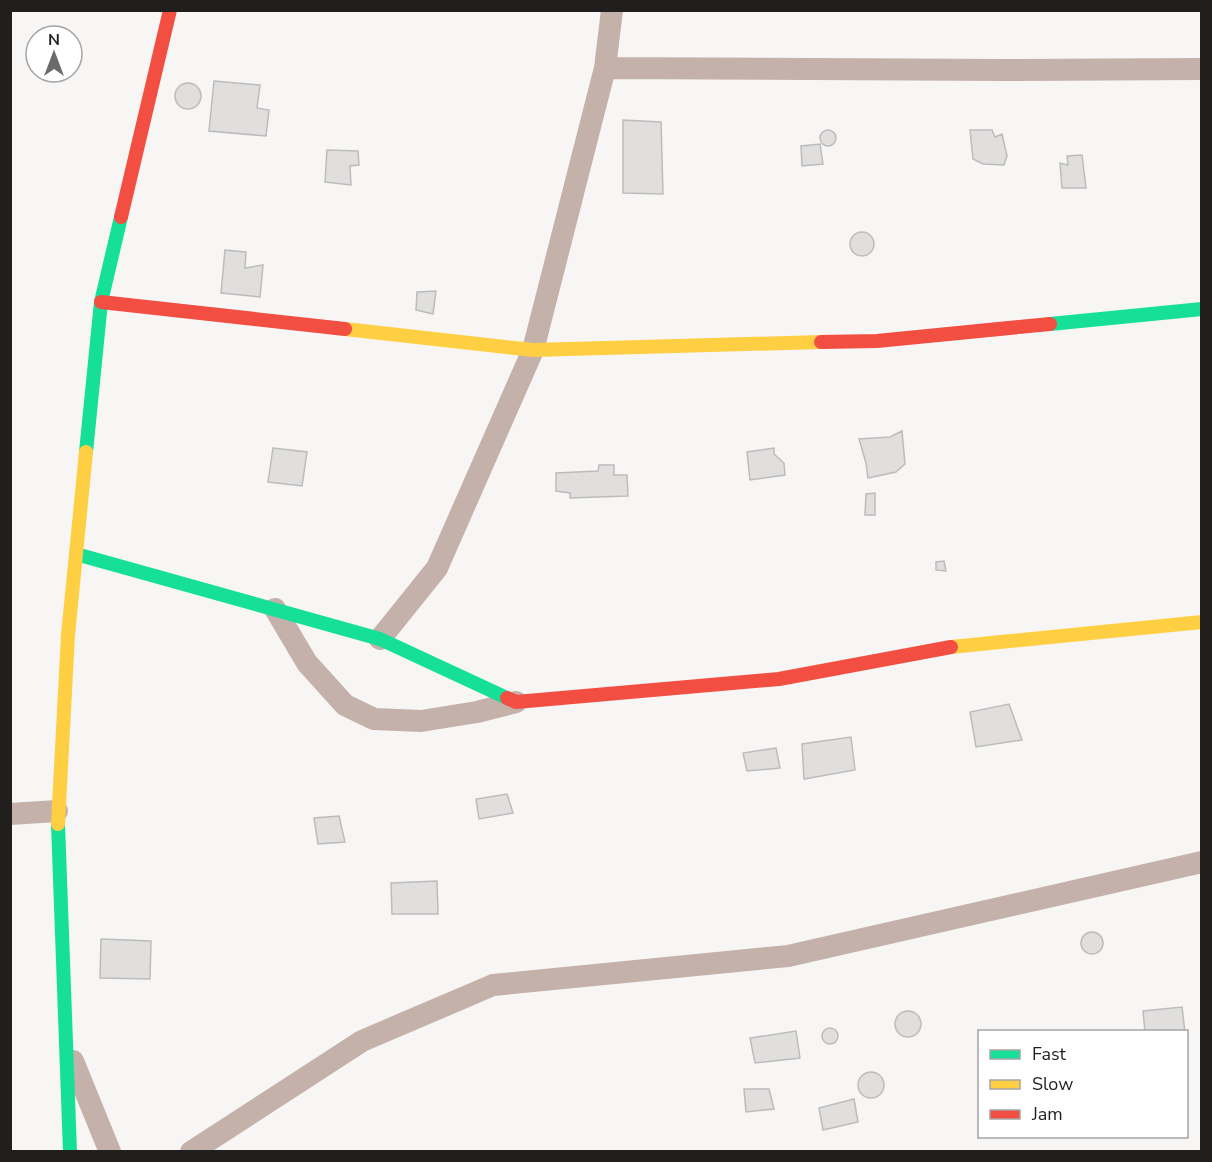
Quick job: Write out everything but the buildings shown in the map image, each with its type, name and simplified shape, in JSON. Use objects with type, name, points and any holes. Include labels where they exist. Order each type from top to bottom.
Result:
[{"type":"street","points":[[70,1152],[57,811],[68,635],[101,302],[170,10]]},
{"type":"street","points":[[380,639],[437,568],[533,350],[605,68],[612,10]]},
{"type":"street","points":[[605,68],[1202,69]]},
{"type":"street","points":[[101,302],[533,350],[877,341],[1202,309]]},
{"type":"street","points":[[76,554],[380,639],[516,702]]},
{"type":"street","points":[[274,609],[307,663],[345,705],[374,719],[421,721],[477,712],[516,702],[779,679],[951,647],[1202,622]]},
{"type":"street","points":[[10,814],[57,811]]},
{"type":"street","points":[[191,1152],[362,1041],[493,985],[788,956],[1202,862]]},
{"type":"street","points":[[67,1047],[110,1152]]},
{"type":"traffic: fast","points":[[86,452],[101,302],[121,217]]},
{"type":"traffic: fast","points":[[1050,324],[1202,309]]},
{"type":"traffic: fast","points":[[76,554],[380,639],[507,698]]},
{"type":"traffic: fast","points":[[58,824],[70,1152]]},
{"type":"traffic: slow","points":[[345,329],[533,350],[821,342]]},
{"type":"traffic: slow","points":[[58,824],[68,635],[86,452]]},
{"type":"traffic: slow","points":[[951,647],[1202,622]]},
{"type":"traffic: jam","points":[[121,217],[170,10]]},
{"type":"traffic: jam","points":[[101,302],[345,329]]},
{"type":"traffic: jam","points":[[821,342],[877,341],[1050,324]]},
{"type":"traffic: jam","points":[[507,698],[516,702],[779,679],[951,647]]}]
